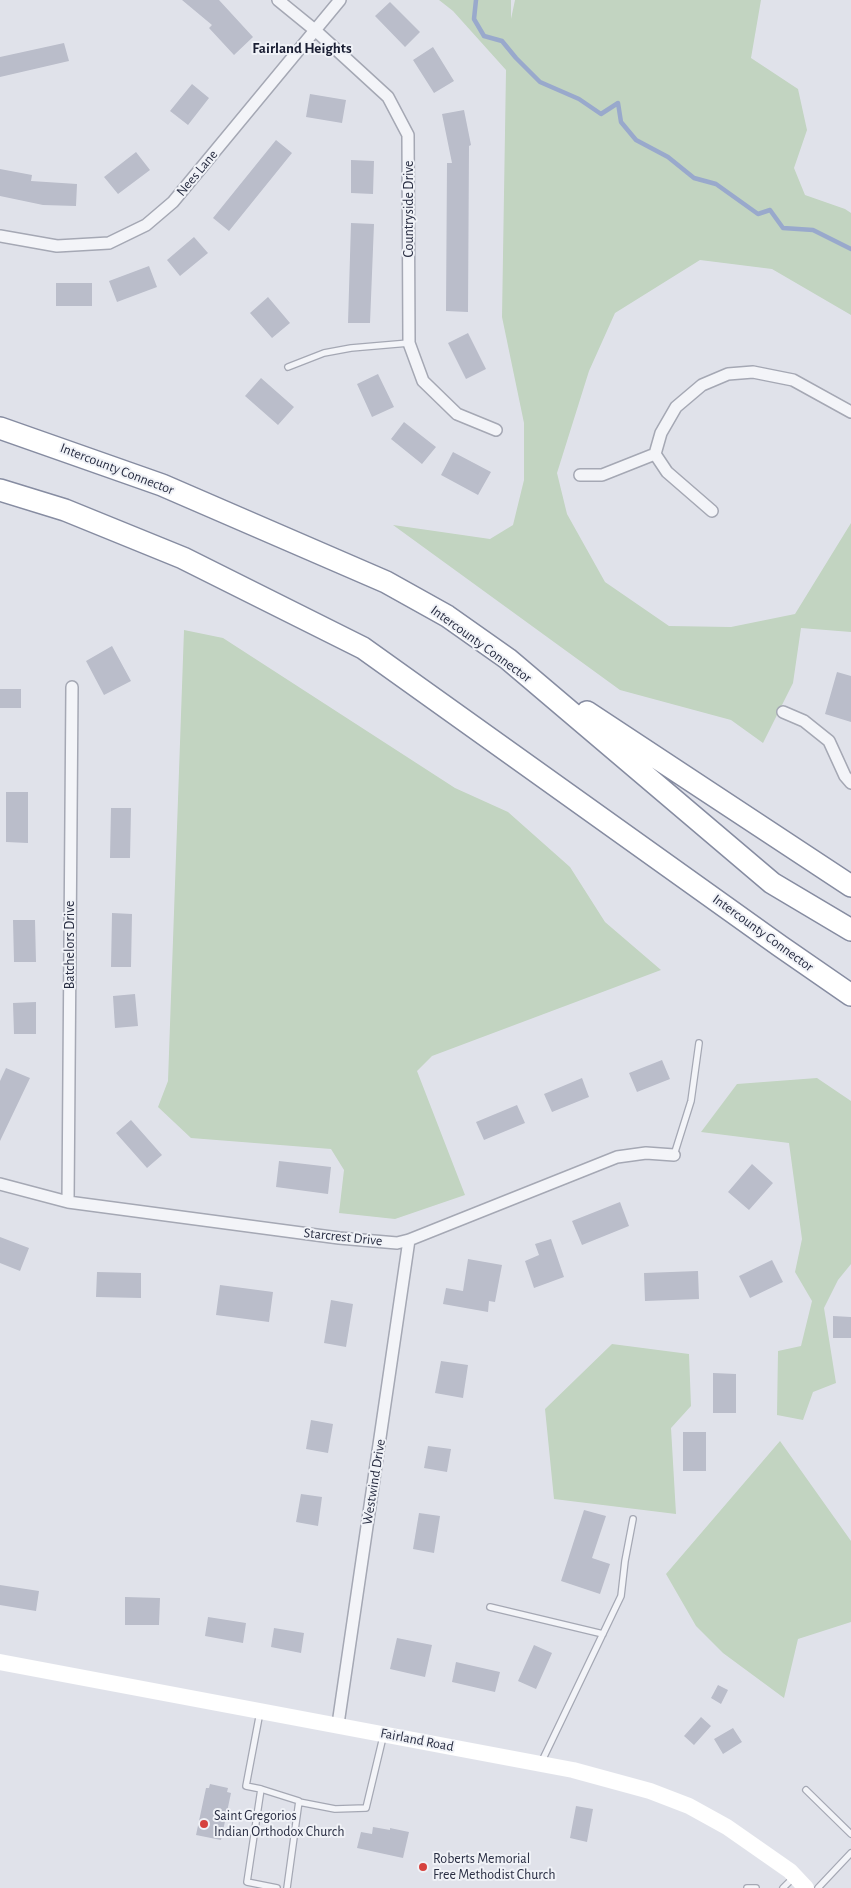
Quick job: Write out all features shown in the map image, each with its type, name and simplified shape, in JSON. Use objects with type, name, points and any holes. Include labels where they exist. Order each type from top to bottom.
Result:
[{"type":"highway","name":"Intercounty Connector","points":[[0,428],[162,485],[386,582],[447,616],[508,659],[772,883],[851,930]]},
{"type":"highway","name":"Intercounty Connector","points":[[0,490],[64,510],[183,558],[363,648],[851,995]]},
{"type":"highway","points":[[508,659],[851,886]]},
{"type":"highway","points":[[780,946],[851,1005]]},
{"type":"main road","name":"Fairland Road","points":[[0,1662],[338,1724],[573,1770],[650,1791],[689,1806],[727,1827],[801,1882]]},
{"type":"street","name":"Countryside Drive","points":[[278,0],[388,97],[408,135],[409,343],[423,381],[457,414],[496,430]]},
{"type":"street","name":"Nees Lane","points":[[0,236],[57,246],[109,243],[146,225],[173,202],[316,32],[340,0]]},
{"type":"street","points":[[712,510],[667,472],[656,454],[661,433],[676,407],[702,385],[728,374],[753,372],[793,380],[851,412]]},
{"type":"street","points":[[580,474],[602,474],[656,454]]},
{"type":"street","name":"Batchelors Drive","points":[[68,1202],[72,687]]},
{"type":"street","points":[[783,712],[804,722],[829,741],[845,776],[851,783]]},
{"type":"street","name":"Starcrest Drive","points":[[0,1184],[68,1202],[340,1238],[397,1243],[409,1240],[617,1157],[646,1153],[674,1155]]},
{"type":"street","name":"Westwind Drive","points":[[338,1724],[409,1240]]},
{"type":"lane","points":[[288,367],[324,353],[351,348],[409,343]]},
{"type":"lane","points":[[674,1155],[691,1101],[700,1044]]},
{"type":"lane","points":[[541,1764],[621,1596],[624,1561],[634,1519]]},
{"type":"lane","points":[[490,1607],[603,1634]]},
{"type":"lane","points":[[260,1710],[246,1786],[299,1802],[335,1809],[366,1808],[384,1733]]},
{"type":"lane","points":[[261,1789],[246,1882],[277,1888]]},
{"type":"lane","points":[[806,1790],[851,1834]]},
{"type":"lane","points":[[287,1888],[299,1802]]},
{"type":"lane","points":[[818,1888],[851,1853]]},
{"type":"lane","points":[[783,1888],[801,1882]]},
{"type":"lane","points":[[747,1888],[756,1888]]},
{"type":"green space","points":[[439,0],[511,0],[511,19],[515,0],[761,0],[751,58],[798,89],[807,130],[794,168],[805,195],[845,209],[851,213],[851,315],[772,269],[700,260],[615,313],[589,371],[557,473],[567,514],[605,582],[669,626],[731,627],[795,614],[851,523],[851,632],[801,628],[793,683],[763,743],[731,720],[620,690],[393,525],[490,539],[513,525],[524,480],[524,423],[502,317],[506,70],[453,11]]},
{"type":"green space","points":[[184,630],[223,638],[455,788],[508,812],[570,867],[605,922],[661,970],[432,1056],[417,1071],[465,1195],[395,1219],[339,1213],[344,1170],[331,1149],[191,1138],[158,1107],[168,1081]]},
{"type":"green space","points":[[817,1078],[851,1101],[851,1264],[838,1280],[824,1308],[836,1383],[813,1392],[803,1420],[777,1415],[778,1351],[801,1346],[812,1301],[795,1272],[802,1239],[789,1143],[701,1132],[737,1084]]},
{"type":"green space","points":[[612,1344],[689,1354],[691,1406],[671,1428],[676,1514],[554,1499],[545,1409]]},
{"type":"green space","points":[[780,1441],[851,1541],[851,1622],[798,1639],[784,1698],[723,1653],[696,1626],[666,1574]]},
{"type":"building","points":[[182,0],[219,0],[253,37],[234,55],[209,28],[212,25]]},
{"type":"building","points":[[390,2],[420,32],[405,47],[375,16]]},
{"type":"building","points":[[64,43],[69,61],[0,77],[0,57]]},
{"type":"building","points":[[433,47],[454,81],[434,93],[413,60]]},
{"type":"building","points":[[192,84],[209,98],[188,125],[170,111]]},
{"type":"building","points":[[310,94],[346,100],[342,123],[306,117]]},
{"type":"building","points":[[464,110],[471,145],[469,146],[468,312],[446,311],[447,163],[452,163],[442,114]]},
{"type":"building","points":[[276,140],[292,153],[229,231],[213,218]]},
{"type":"building","points":[[136,152],[150,170],[118,194],[104,177]]},
{"type":"building","points":[[351,160],[374,161],[373,194],[351,193]]},
{"type":"building","points":[[0,169],[32,175],[31,181],[77,184],[76,206],[43,205],[0,196]]},
{"type":"building","points":[[351,223],[374,224],[370,323],[348,323]]},
{"type":"building","points":[[194,237],[208,253],[180,276],[167,260]]},
{"type":"building","points":[[149,266],[157,287],[117,302],[109,281]]},
{"type":"building","points":[[56,283],[92,283],[92,306],[56,306]]},
{"type":"building","points":[[268,297],[290,323],[272,338],[250,313]]},
{"type":"building","points":[[468,333],[486,369],[466,379],[448,343]]},
{"type":"building","points":[[378,374],[394,407],[372,417],[357,384]]},
{"type":"building","points":[[261,378],[294,407],[278,425],[245,396]]},
{"type":"building","points":[[404,422],[436,447],[422,464],[391,439]]},
{"type":"building","points":[[453,452],[491,472],[478,495],[441,475]]},
{"type":"building","points":[[112,646],[131,681],[104,695],[86,661]]},
{"type":"building","points":[[837,672],[851,676],[851,722],[825,714]]},
{"type":"building","points":[[0,689],[21,689],[21,708],[0,708]]},
{"type":"building","points":[[6,792],[28,792],[28,843],[6,842]]},
{"type":"building","points":[[111,808],[131,808],[130,858],[110,858]]},
{"type":"building","points":[[112,913],[132,914],[131,967],[111,967]]},
{"type":"building","points":[[13,920],[35,920],[36,962],[14,962]]},
{"type":"building","points":[[135,994],[138,1026],[115,1028],[113,996]]},
{"type":"building","points":[[36,1002],[36,1034],[14,1034],[13,1003]]},
{"type":"building","points":[[662,1060],[670,1079],[637,1092],[629,1073]]},
{"type":"building","points":[[6,1068],[30,1078],[0,1141],[0,1081]]},
{"type":"building","points":[[582,1078],[589,1097],[552,1112],[544,1094]]},
{"type":"building","points":[[517,1105],[525,1123],[484,1140],[476,1122]]},
{"type":"building","points":[[131,1120],[162,1155],[147,1168],[116,1133]]},
{"type":"building","points":[[279,1161],[331,1167],[328,1194],[276,1187]]},
{"type":"building","points":[[752,1164],[773,1183],[749,1210],[728,1192]]},
{"type":"building","points":[[620,1202],[629,1226],[582,1245],[572,1221]]},
{"type":"building","points":[[0,1237],[29,1248],[20,1271],[0,1263]]},
{"type":"building","points":[[551,1239],[564,1277],[534,1288],[525,1261],[539,1255],[535,1244]]},
{"type":"building","points":[[468,1259],[502,1265],[495,1302],[489,1301],[488,1312],[443,1304],[446,1288],[463,1291]]},
{"type":"building","points":[[772,1260],[783,1282],[750,1298],[739,1276]]},
{"type":"building","points":[[698,1271],[699,1299],[645,1301],[644,1273]]},
{"type":"building","points":[[97,1272],[141,1273],[141,1298],[96,1297]]},
{"type":"building","points":[[220,1285],[273,1292],[269,1322],[216,1315]]},
{"type":"building","points":[[331,1300],[353,1304],[346,1347],[324,1343]]},
{"type":"building","points":[[833,1316],[851,1317],[851,1338],[833,1338]]},
{"type":"building","points":[[441,1361],[468,1365],[463,1398],[435,1393]]},
{"type":"building","points":[[713,1373],[736,1374],[736,1413],[713,1413]]},
{"type":"building","points":[[311,1420],[333,1424],[328,1453],[306,1449]]},
{"type":"building","points":[[683,1432],[706,1432],[706,1471],[683,1471]]},
{"type":"building","points":[[428,1446],[451,1449],[447,1472],[424,1468]]},
{"type":"building","points":[[301,1494],[322,1497],[318,1526],[296,1522]]},
{"type":"building","points":[[584,1510],[606,1516],[592,1558],[610,1564],[600,1594],[561,1581]]},
{"type":"building","points":[[419,1513],[440,1516],[434,1553],[413,1549]]},
{"type":"building","points":[[0,1585],[39,1591],[36,1611],[0,1605]]},
{"type":"building","points":[[125,1597],[160,1598],[159,1625],[125,1625]]},
{"type":"building","points":[[208,1617],[246,1623],[243,1643],[205,1636]]},
{"type":"building","points":[[274,1628],[304,1633],[301,1653],[271,1647]]},
{"type":"building","points":[[397,1638],[432,1645],[425,1677],[390,1669]]},
{"type":"building","points":[[534,1645],[552,1653],[536,1689],[518,1681]]},
{"type":"building","points":[[456,1662],[500,1672],[495,1692],[452,1682]]},
{"type":"building","points":[[718,1685],[728,1690],[721,1704],[711,1698]]},
{"type":"building","points":[[701,1717],[711,1726],[694,1745],[684,1736]]},
{"type":"building","points":[[733,1728],[742,1742],[723,1754],[714,1739]]},
{"type":"building","points":[[210,1784],[228,1788],[227,1792],[231,1793],[221,1840],[196,1835],[206,1788],[209,1788]]},
{"type":"building","points":[[576,1806],[593,1809],[587,1842],[570,1838]]},
{"type":"building","points":[[373,1827],[409,1832],[403,1858],[357,1848],[361,1832],[372,1834]]},
{"type":"waterway","points":[[476,0],[474,19],[484,36],[502,41],[540,82],[579,99],[601,114],[618,103],[621,122],[636,140],[668,157],[694,178],[716,184],[758,214],[770,210],[783,228],[813,230],[851,249]]},
{"type":"place","name":"Saint Gregorios Indian Orthodox Church","points":[[204,1824]]},
{"type":"place","name":"Roberts Memorial Free Methodist Church","points":[[423,1867]]},
{"type":"district","name":"Fairland Heights","points":[[302,48]]}]
